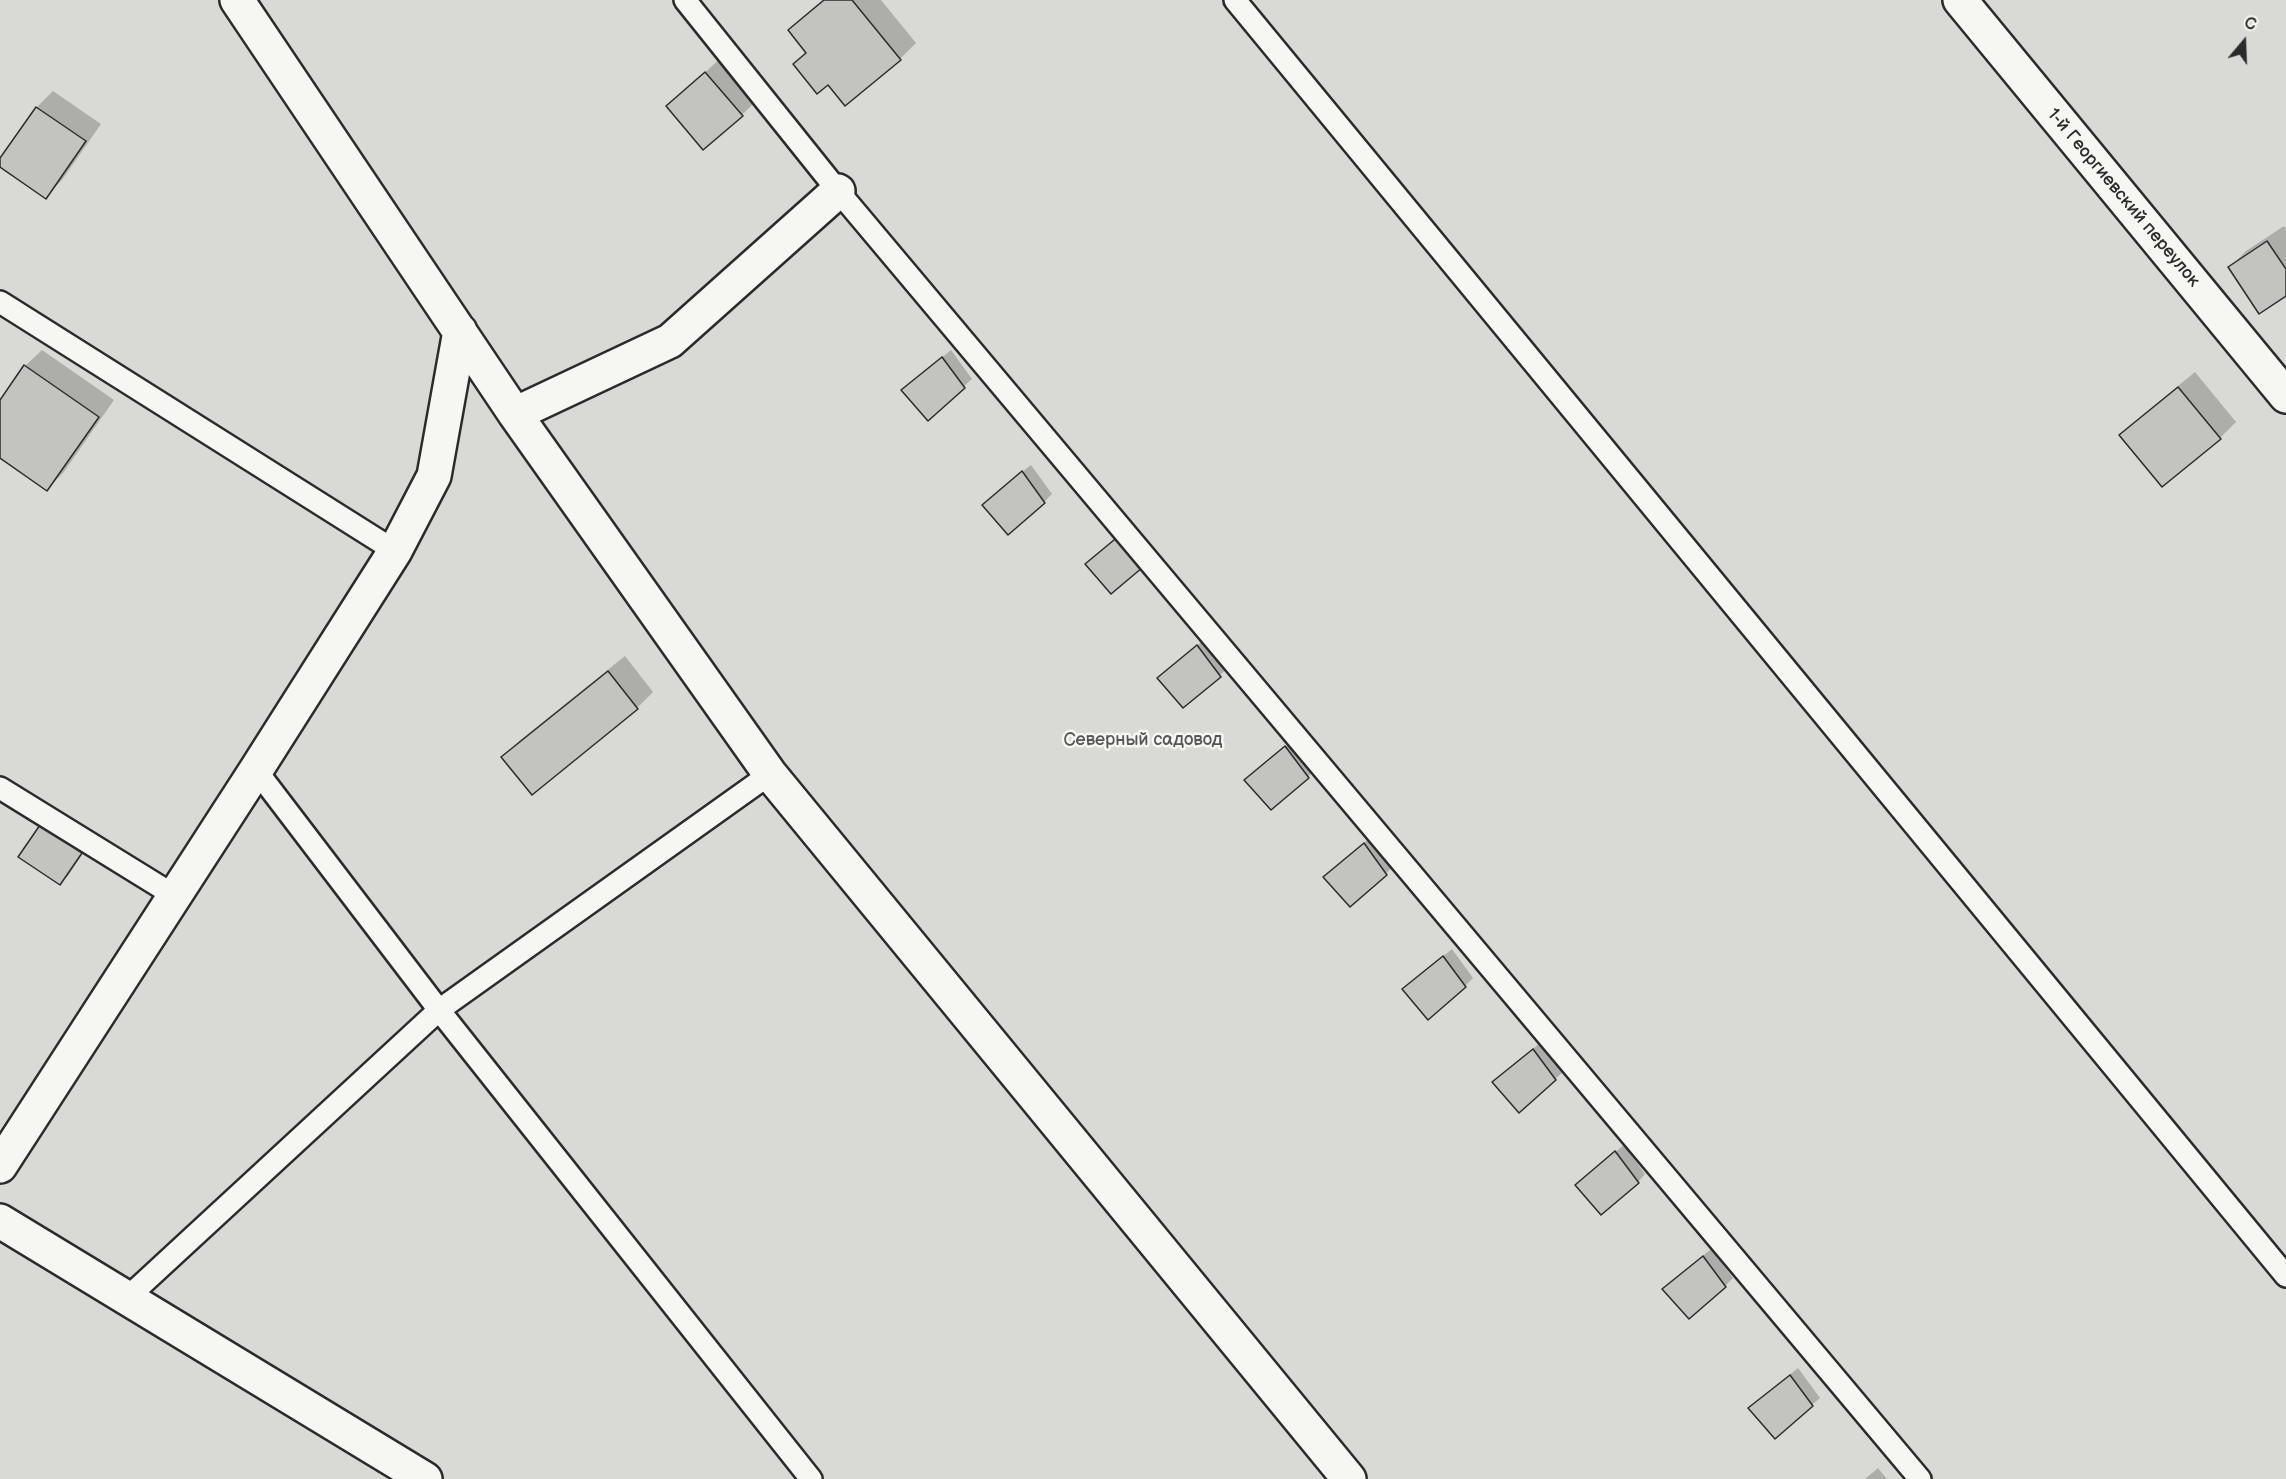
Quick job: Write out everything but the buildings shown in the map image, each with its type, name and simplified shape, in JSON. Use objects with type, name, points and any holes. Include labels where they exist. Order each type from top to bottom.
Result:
[{"type":"street","points":[[237,0],[515,414],[770,774],[1349,1479]]},
{"type":"street","name":"1-й Георгиевский переулок","points":[[1960,0],[2286,396]]},
{"type":"street","points":[[515,414],[670,341],[838,191]]},
{"type":"street","points":[[0,1166],[256,771],[395,551],[434,476],[459,331]]},
{"type":"street","points":[[0,1221],[425,1479]]},
{"type":"lane","points":[[686,0],[838,191],[1920,1479]]},
{"type":"lane","points":[[1235,0],[2286,1276]]},
{"type":"lane","points":[[0,302],[395,551]]},
{"type":"lane","points":[[256,771],[439,1010],[811,1479]]},
{"type":"lane","points":[[127,1298],[439,1010],[770,774]]},
{"type":"lane","points":[[0,788],[175,896]]},
{"type":"green space","name":"Северный садовод","points":[[0,0],[2286,0],[2286,1479],[0,1479]]}]
